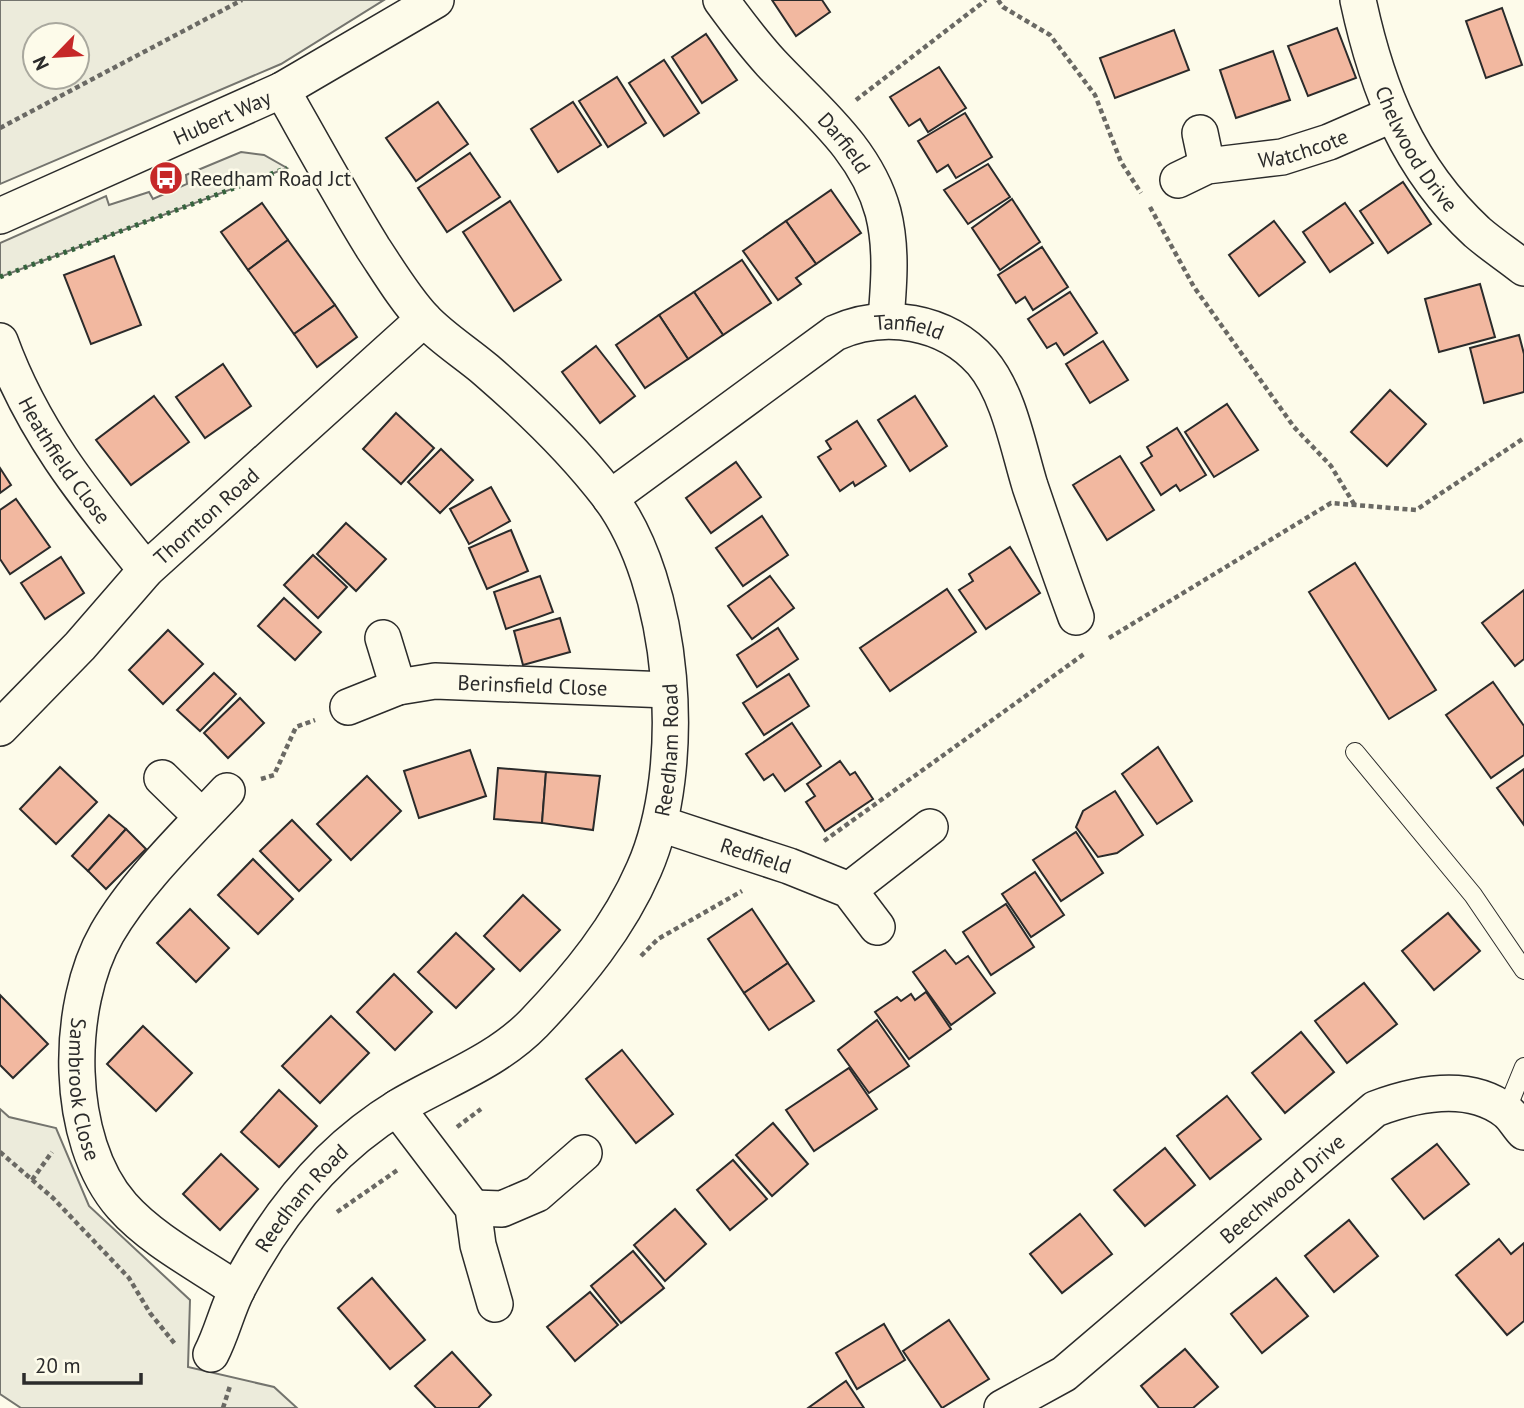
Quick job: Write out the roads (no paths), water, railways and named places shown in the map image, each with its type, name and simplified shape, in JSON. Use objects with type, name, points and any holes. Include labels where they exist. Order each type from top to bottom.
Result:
[{"type":"street","name":"Hubert Way","points":[[0,216],[282,90],[436,0]]},
{"type":"street","name":"Darfield","points":[[721,0],[772,64],[850,145],[870,177],[883,211],[889,247],[886,319]]},
{"type":"street","name":"Chelwood Drive","points":[[1358,0],[1368,49],[1391,116],[1426,173],[1468,221],[1524,268]]},
{"type":"street","name":"Reedham Road","points":[[198,1353],[285,1211],[328,1160],[397,1108],[483,1064],[529,1028],[562,994],[612,929],[644,869],[661,824],[670,772],[665,643],[655,595],[635,544],[610,498],[560,438],[424,319],[389,272],[344,201],[282,90]]},
{"type":"street","name":"Watchcote","points":[[1195,160],[1282,157],[1329,142],[1391,116]]},
{"type":"street","name":"Thornton Road","points":[[0,728],[80,646],[146,570],[424,319]]},
{"type":"street","name":"Tanfield","points":[[610,498],[835,333],[859,323],[886,319],[909,322],[936,331],[982,362],[1002,397],[1076,617]]},
{"type":"street","name":"Heathfield Close","points":[[0,341],[13,378],[42,433],[71,477],[146,570]]},
{"type":"street","points":[[383,638],[398,687]]},
{"type":"street","name":"Berinsfield Close","points":[[348,707],[398,687],[435,681],[668,690]]},
{"type":"street","points":[[162,778],[202,817]]},
{"type":"street","name":"Sambrook Close","points":[[227,791],[124,908],[106,934],[87,985],[78,1037],[77,1096],[92,1154],[120,1204],[147,1229],[237,1290]]},
{"type":"street","name":"Redfield","points":[[661,824],[789,866],[849,890]]},
{"type":"street","points":[[877,927],[849,890],[930,827]]},
{"type":"street","name":"Beechwood Drive","points":[[1002,1408],[1064,1374],[1375,1109],[1406,1097],[1438,1093],[1471,1096],[1515,1122]]},
{"type":"street","points":[[397,1108],[473,1208],[478,1245],[495,1304]]},
{"type":"street","points":[[473,1208],[502,1209],[537,1194],[584,1153]]},
{"type":"lane","points":[[1355,751],[1473,895],[1524,970]]},
{"type":"lane","points":[[1515,1122],[1524,1067]]},
{"type":"place","name":"Reedham Road Jct","points":[[166,178]]}]
